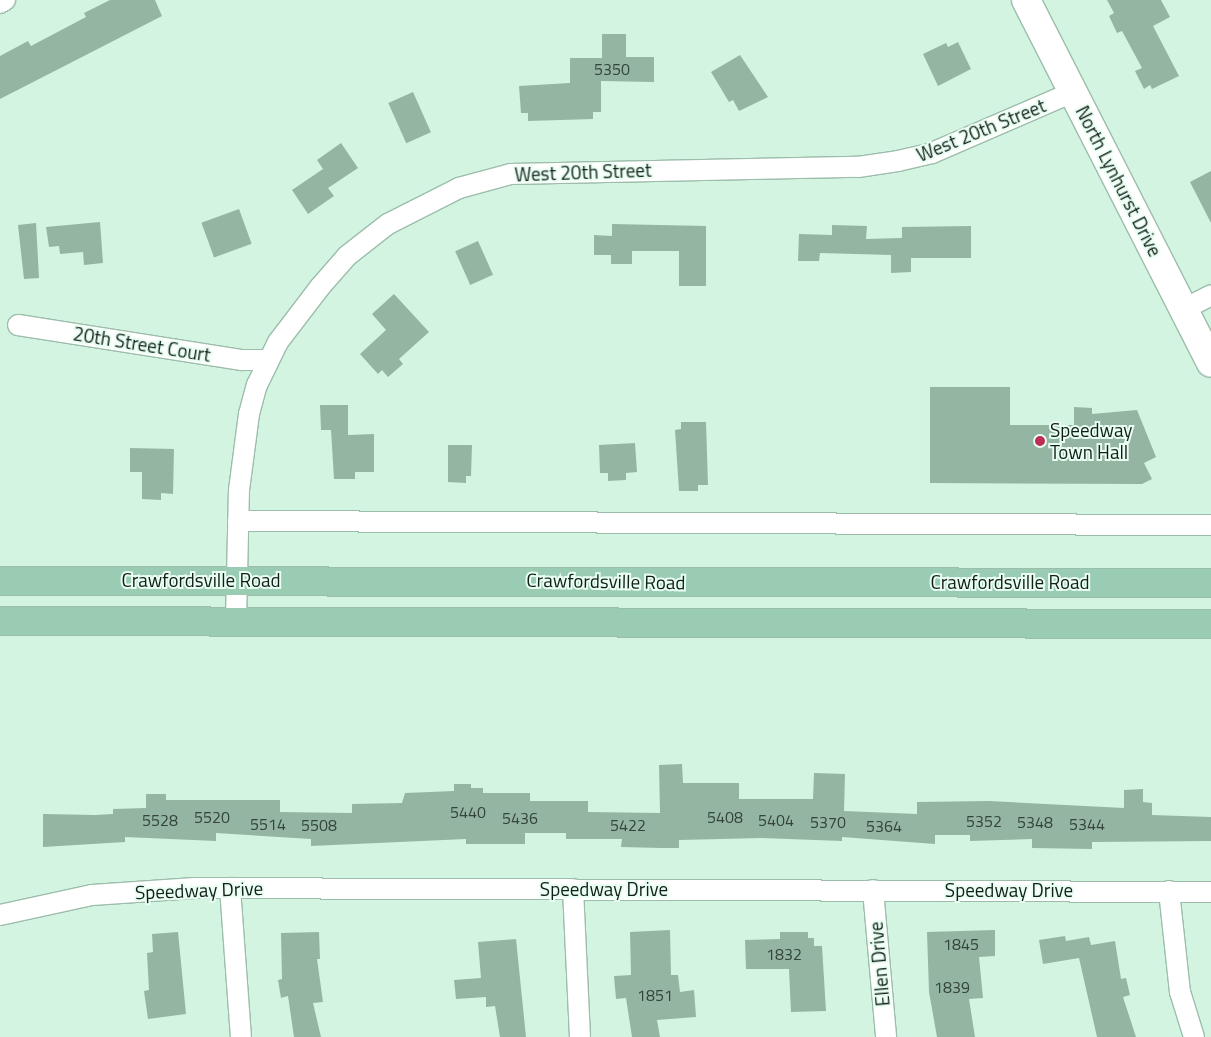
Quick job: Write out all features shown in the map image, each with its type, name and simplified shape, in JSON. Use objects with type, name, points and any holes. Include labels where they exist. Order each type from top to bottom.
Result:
[{"type":"main road","name":"North Lynhurst Drive","points":[[1026,0],[1211,363]]},
{"type":"main road","name":"Crawfordsville Road","points":[[0,580],[1211,583]]},
{"type":"main road","points":[[0,621],[1211,624]]},
{"type":"street","points":[[0,3],[5,0]]},
{"type":"street","name":"West 20th Street","points":[[236,621],[238,521],[249,414],[267,360],[320,287],[358,247],[418,207],[470,184],[537,171],[840,167],[898,161],[932,153],[1073,92]]},
{"type":"street","points":[[1184,309],[1211,295]]},
{"type":"street","name":"20th Street Court","points":[[18,325],[242,360],[267,360]]},
{"type":"street","points":[[238,521],[1211,525]]},
{"type":"street","points":[[230,888],[241,1037]]},
{"type":"street","name":"Speedway Drive","points":[[0,915],[92,896],[230,888],[1211,892]]},
{"type":"street","points":[[573,889],[580,1037]]},
{"type":"street","name":"Ellen Drive","points":[[873,890],[886,1037]]},
{"type":"street","points":[[1169,891],[1180,992],[1194,1037]]},
{"type":"building","points":[[110,0],[155,0],[162,16],[0,99],[0,56],[28,41],[31,46],[86,17],[84,13]]},
{"type":"building","points":[[1107,0],[1161,0],[1170,17],[1153,26],[1179,76],[1152,89],[1150,85],[1144,89],[1135,71],[1142,68],[1122,31],[1117,33],[1109,16],[1114,13]]},
{"type":"building","points":[[602,34],[626,34],[626,57],[654,57],[654,82],[601,81],[601,112],[593,112],[593,119],[528,121],[528,113],[521,113],[519,86],[570,83],[570,58],[602,58]]},
{"type":"building","points":[[958,42],[971,69],[938,86],[923,54],[946,43],[948,47]]},
{"type":"building","points":[[740,55],[768,97],[739,111],[733,100],[729,102],[711,72]]},
{"type":"building","points":[[413,92],[431,132],[406,143],[388,103]]},
{"type":"building","points":[[341,143],[358,168],[328,188],[334,196],[308,214],[292,190],[323,169],[317,160]]},
{"type":"building","points":[[1211,171],[1211,223],[1190,182]]},
{"type":"building","points":[[239,209],[252,244],[214,257],[201,223]]},
{"type":"building","points":[[100,222],[103,263],[84,265],[83,252],[60,254],[59,246],[49,247],[46,227]]},
{"type":"building","points":[[36,223],[39,278],[24,279],[18,225]]},
{"type":"building","points":[[612,224],[706,226],[706,286],[679,286],[679,251],[632,251],[632,264],[611,264],[611,255],[594,255],[594,235],[612,236]]},
{"type":"building","points":[[832,225],[867,226],[866,239],[902,238],[902,227],[971,226],[971,258],[911,258],[911,272],[891,273],[891,255],[820,253],[819,261],[798,261],[799,234],[832,235]]},
{"type":"building","points":[[478,241],[493,275],[470,285],[455,251]]},
{"type":"building","points":[[394,294],[429,332],[399,359],[403,364],[388,377],[382,370],[378,374],[360,354],[386,330],[372,314]]},
{"type":"building","name":"Speedway Town Hall","points":[[930,387],[1010,387],[1010,425],[1074,425],[1074,407],[1092,408],[1092,414],[1137,410],[1156,457],[1144,463],[1152,479],[1142,484],[930,483]]},
{"type":"building","points":[[320,405],[348,405],[348,435],[374,434],[374,472],[355,472],[355,479],[334,479],[331,430],[321,430]]},
{"type":"building","points":[[681,422],[706,422],[708,485],[698,485],[698,491],[679,491],[675,430],[681,429]]},
{"type":"building","points":[[635,443],[637,472],[626,473],[626,480],[608,481],[608,473],[600,473],[599,445]]},
{"type":"building","points":[[448,445],[472,445],[471,476],[466,476],[466,483],[448,482]]},
{"type":"building","points":[[130,448],[174,449],[173,494],[161,493],[161,500],[142,499],[142,472],[130,472]]},
{"type":"building","points":[[682,764],[683,783],[739,783],[739,799],[813,799],[814,773],[845,774],[844,811],[917,814],[917,802],[989,801],[1124,808],[1124,790],[1143,789],[1143,802],[1152,803],[1152,815],[1211,817],[1211,841],[1092,842],[1092,849],[1032,848],[1032,839],[970,841],[970,835],[935,835],[935,844],[842,837],[842,841],[762,838],[679,840],[679,848],[661,848],[621,847],[622,839],[566,839],[566,833],[525,833],[525,844],[466,844],[466,839],[311,846],[311,839],[216,833],[216,841],[125,837],[125,842],[43,847],[43,814],[113,814],[113,809],[146,808],[146,794],[166,794],[166,800],[280,800],[280,812],[352,813],[352,804],[402,803],[405,793],[454,791],[454,784],[471,784],[471,788],[483,788],[483,793],[530,793],[530,801],[588,801],[588,812],[660,813],[659,765]]},
{"type":"building","points":[[670,930],[671,975],[678,975],[680,992],[694,990],[696,1017],[657,1020],[660,1037],[632,1037],[626,998],[616,999],[614,976],[631,975],[630,932]]},
{"type":"building","points":[[995,930],[995,956],[979,957],[983,998],[969,999],[975,1037],[937,1037],[929,992],[927,932]]},
{"type":"building","points":[[178,932],[186,1014],[148,1019],[144,991],[149,990],[147,953],[153,952],[152,934]]},
{"type":"building","points":[[319,932],[320,959],[317,959],[323,1002],[313,1003],[321,1037],[294,1037],[288,996],[281,998],[278,980],[282,979],[281,933]]},
{"type":"building","points":[[780,932],[808,932],[808,938],[814,938],[814,946],[822,946],[826,1011],[791,1012],[789,969],[746,969],[745,940],[780,939]]},
{"type":"building","points":[[1065,936],[1066,941],[1089,937],[1091,945],[1115,941],[1121,979],[1126,978],[1130,995],[1123,997],[1136,1037],[1097,1037],[1079,958],[1043,964],[1039,940]]},
{"type":"building","points":[[516,939],[526,1037],[500,1037],[495,1006],[486,1007],[486,997],[456,999],[454,980],[481,978],[478,942]]},
{"type":"place","name":"Speedway Town Hall","points":[[1040,441]]}]
